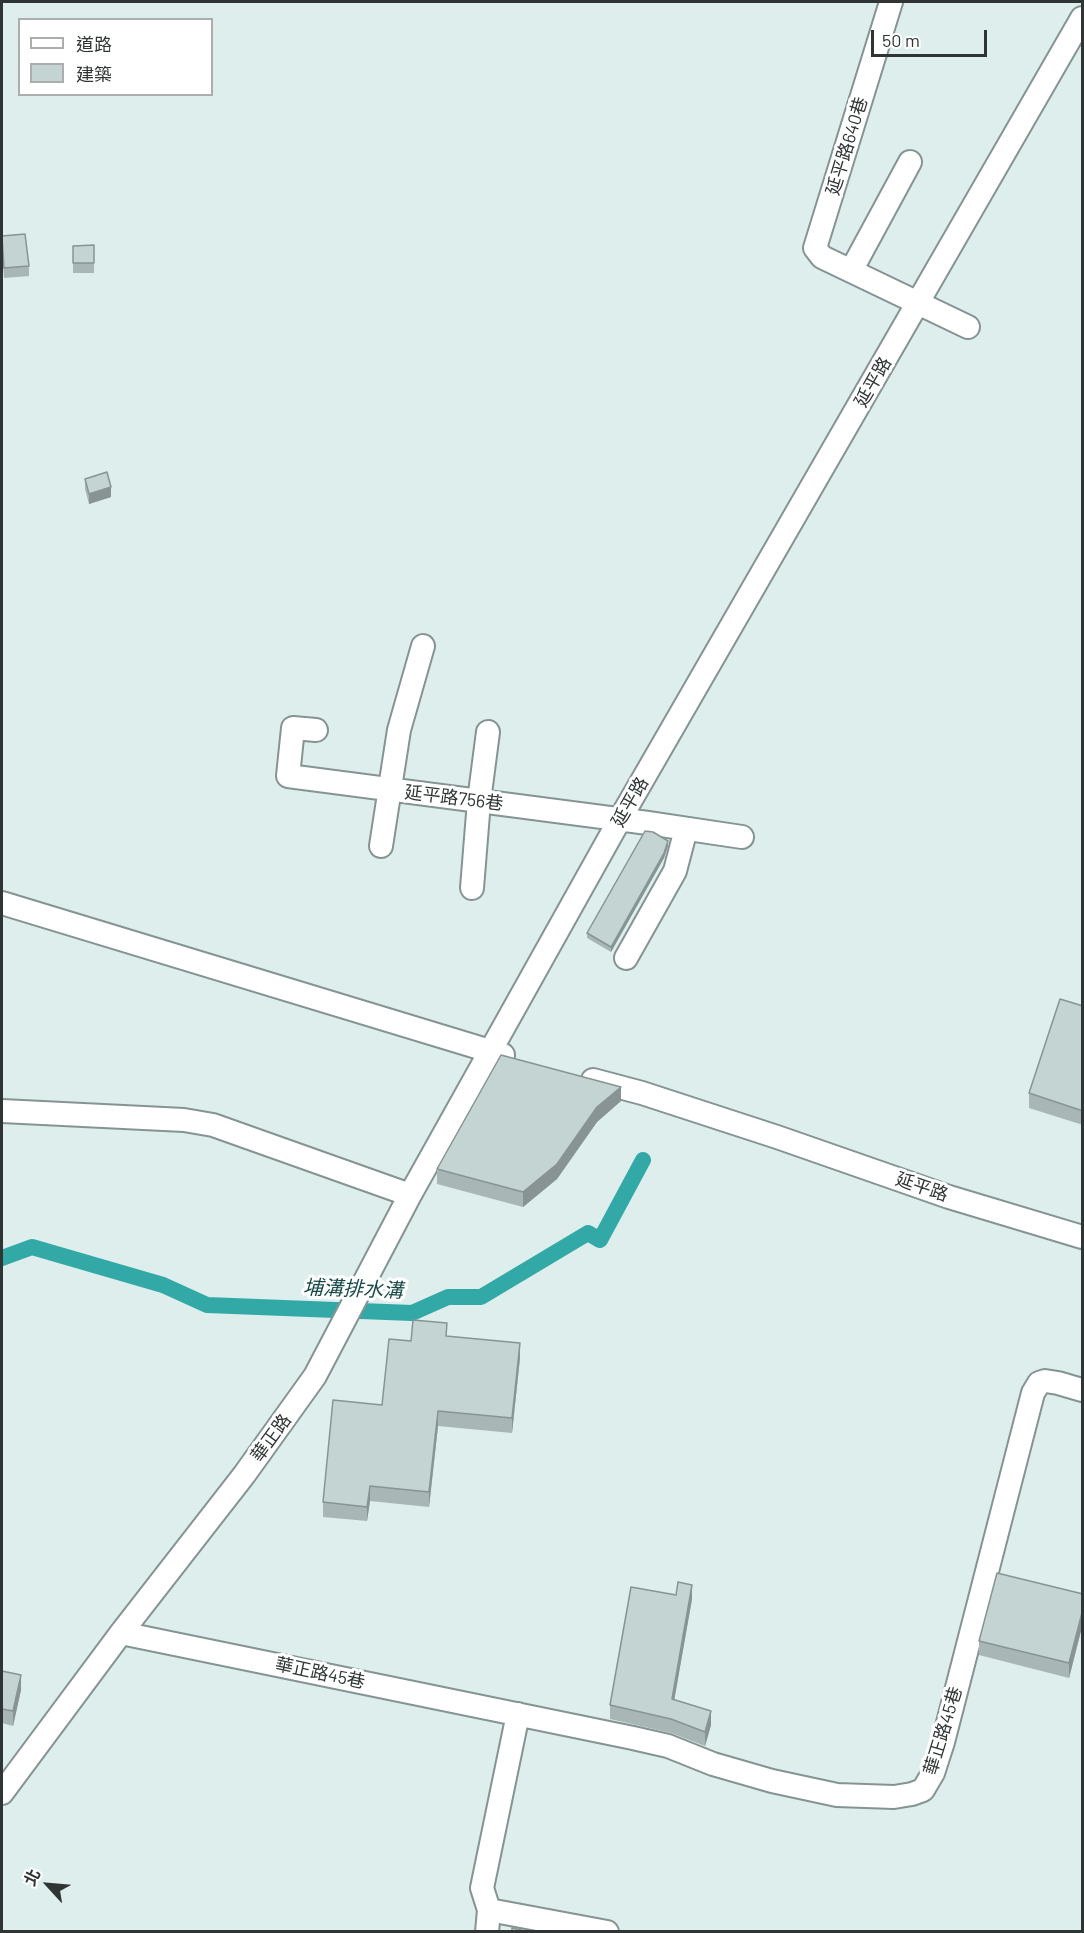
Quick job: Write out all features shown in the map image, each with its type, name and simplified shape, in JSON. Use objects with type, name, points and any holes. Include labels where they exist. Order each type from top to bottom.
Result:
[{"type":"street","name":"延平路640巷","points":[[891,2],[815,248],[822,257],[968,327]]},
{"type":"street","name":"延平路","points":[[490,1052],[620,819],[1083,18]]},
{"type":"street","points":[[851,271],[910,162]]},
{"type":"street","points":[[381,846],[399,730],[423,646]]},
{"type":"street","name":"延平路756巷","points":[[316,730],[292,728],[288,776],[742,837]]},
{"type":"street","points":[[472,888],[479,801],[488,732]]},
{"type":"street","points":[[626,958],[675,871],[686,829]]},
{"type":"street","points":[[2,903],[490,1052],[523,1060]]},
{"type":"street","name":"華正路","points":[[2,1793],[244,1475],[315,1376],[410,1195],[490,1052]]},
{"type":"street","name":"延平路","points":[[577,1075],[642,1093],[777,1137],[949,1197],[1083,1237]]},
{"type":"street","points":[[2,1111],[184,1120],[213,1125],[410,1195]]},
{"type":"street","name":"華正路45巷","points":[[122,1633],[518,1713],[668,1746],[713,1764],[837,1794],[894,1797],[912,1794],[922,1790],[933,1773],[943,1742],[1033,1393],[1039,1383],[1045,1381],[1083,1390]]},
{"type":"street","points":[[518,1713],[482,1888],[488,1921],[607,1932]]},
{"type":"building","points":[[25,234],[29,266],[4,268],[2,236]]},
{"type":"building","points":[[94,245],[94,263],[73,263],[73,246]]},
{"type":"building","points":[[107,472],[111,487],[89,494],[85,479]]},
{"type":"building","points":[[645,831],[653,832],[668,841],[664,853],[611,947],[587,933]]},
{"type":"building","points":[[1060,999],[1083,1006],[1083,1111],[1029,1093]]},
{"type":"building","points":[[501,1055],[621,1087],[597,1107],[557,1164],[523,1192],[437,1169]]},
{"type":"building","points":[[413,1320],[447,1323],[446,1336],[520,1343],[512,1418],[438,1411],[429,1492],[370,1486],[367,1507],[323,1502],[333,1400],[382,1405],[389,1339],[411,1341]]},
{"type":"building","points":[[997,1573],[1083,1594],[1083,1609],[1069,1663],[979,1641]]},
{"type":"building","points":[[678,1582],[692,1585],[672,1699],[711,1711],[705,1732],[671,1719],[610,1705],[631,1587],[676,1595]]},
{"type":"building","points":[[2,1671],[21,1675],[13,1711],[2,1709]]},
{"type":"building","points":[[512,1928],[530,1932],[512,1932]]},
{"type":"waterway","name":"埔溝排水溝","points":[[2,1258],[32,1247],[163,1285],[207,1305],[412,1313],[448,1297],[481,1297],[588,1233],[600,1240],[643,1160]]}]
